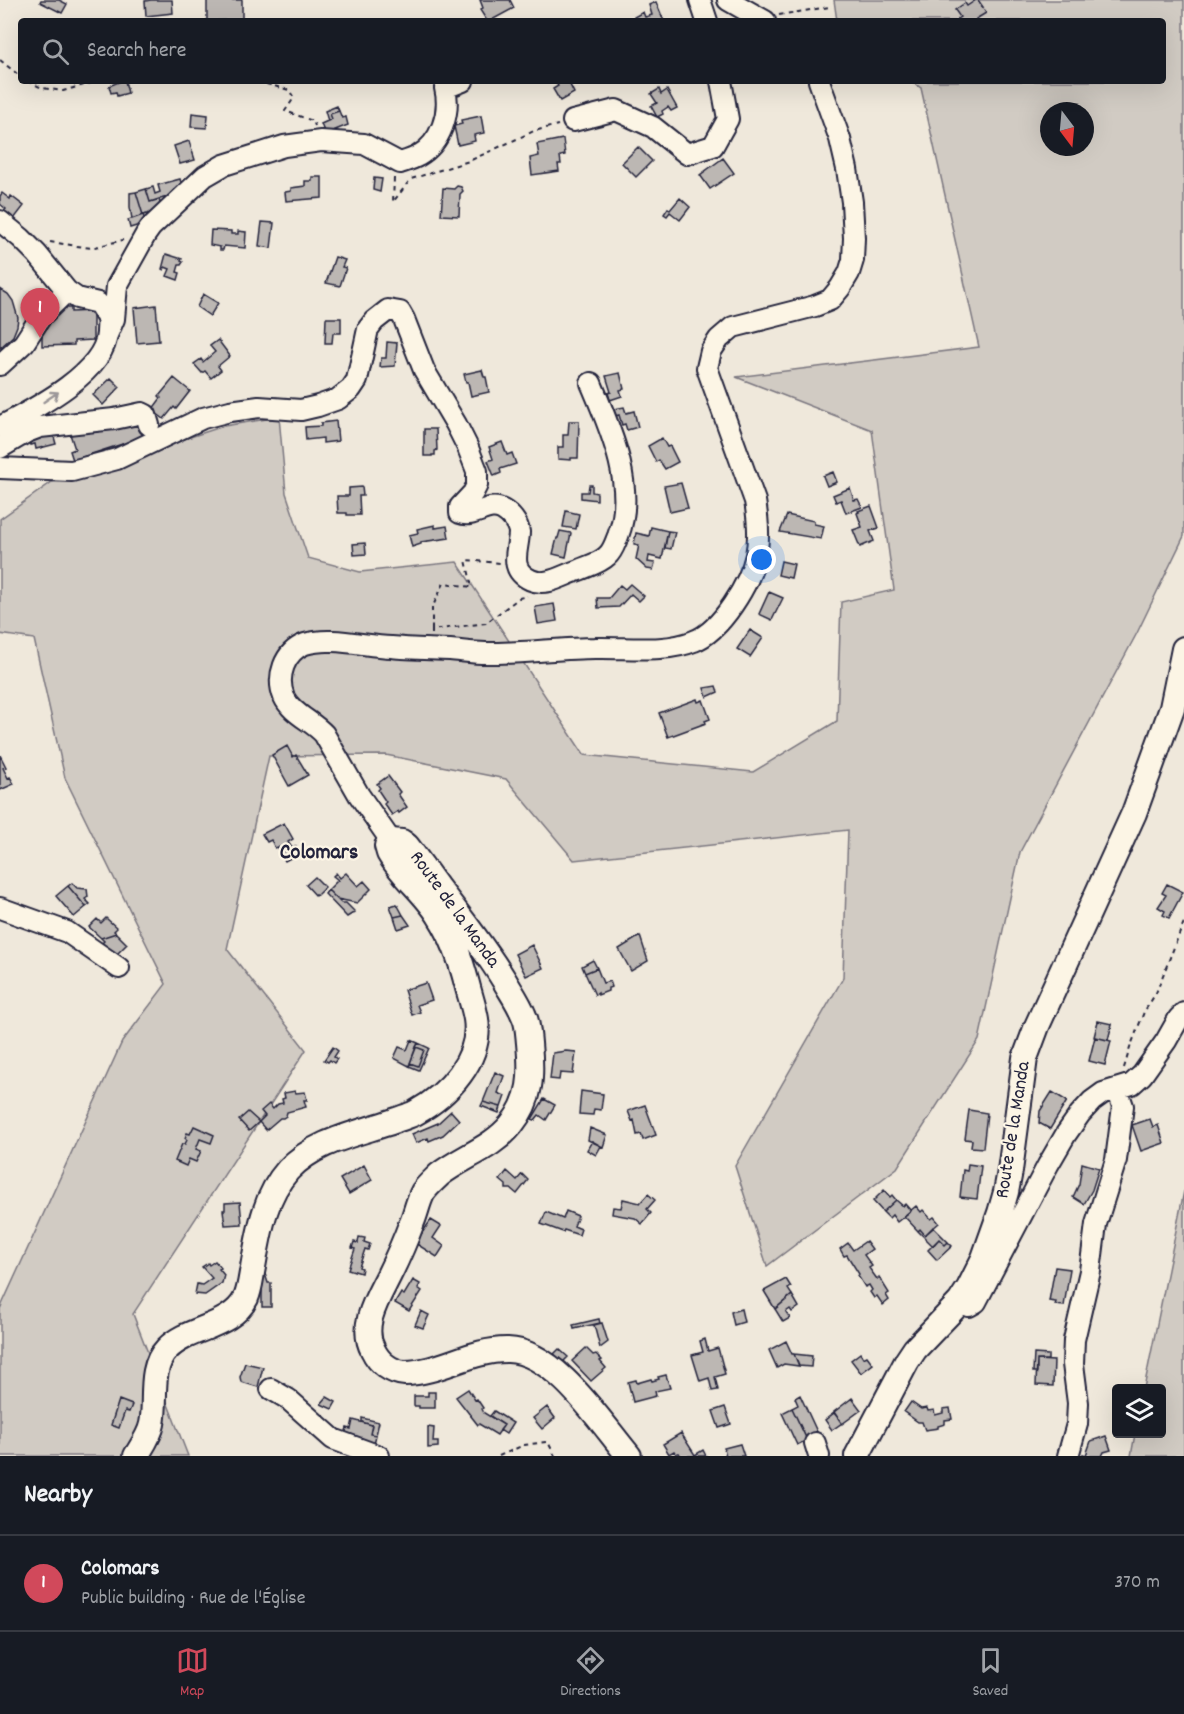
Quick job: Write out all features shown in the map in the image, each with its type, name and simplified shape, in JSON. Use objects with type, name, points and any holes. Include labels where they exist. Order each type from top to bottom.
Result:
[{"type":"main road","name":"Route de la Manda","points":[[857,1456],[907,1361],[915,1349],[960,1302],[984,1257],[1006,1192],[1025,1058],[1037,1026],[1134,813],[1172,708],[1184,649]]},
{"type":"main road","name":"Route de la Manda","points":[[136,1456],[150,1432],[153,1421],[158,1364],[166,1350],[182,1339],[222,1320],[237,1310],[246,1298],[265,1210],[277,1186],[288,1171],[301,1158],[331,1141],[415,1113],[452,1085],[468,1062],[475,1042],[477,1021],[464,972],[451,937],[439,915],[388,853],[387,846],[391,841],[402,842],[407,846],[479,941],[506,983],[526,1018],[531,1065],[528,1096],[510,1126],[494,1141],[439,1175],[424,1192],[408,1234],[379,1292],[372,1312],[368,1328],[372,1349],[381,1363],[403,1373],[426,1370],[489,1352],[518,1351],[537,1358],[553,1368],[629,1456]]},
{"type":"street","points":[[700,0],[706,18]]},
{"type":"street","points":[[728,0],[768,18]]},
{"type":"street","points":[[107,334],[114,319],[117,286],[151,227],[205,176],[224,165],[284,146],[321,141],[364,144],[400,163],[416,158],[429,149],[437,138],[446,116],[445,88],[455,84]]},
{"type":"street","points":[[573,120],[616,110],[652,127],[687,154],[713,146],[728,119],[722,84]]},
{"type":"street","points":[[391,841],[359,795],[324,734],[316,725],[294,710],[285,699],[281,684],[282,669],[288,656],[302,645],[319,640],[383,647],[486,653],[673,647],[694,641],[713,630],[743,587],[756,555],[759,522],[755,501],[706,368],[711,351],[719,339],[733,327],[830,300],[849,273],[853,260],[854,238],[847,169],[840,139],[820,84]]},
{"type":"street","points":[[0,221],[37,254],[67,291],[77,298],[98,303],[108,320],[107,340],[102,352],[78,379],[33,410],[0,427]]},
{"type":"street","points":[[0,365],[24,343],[42,315],[67,291]]},
{"type":"street","points":[[0,468],[72,471],[117,459],[203,418],[260,407],[301,410],[338,399],[351,389],[357,380],[368,329],[388,310],[400,312],[424,370],[456,424],[477,471],[477,485],[473,494],[460,507],[460,513],[469,514],[493,506],[507,512],[519,531],[515,556],[520,571],[534,581],[546,582],[605,558],[613,549],[621,529],[626,504],[623,482],[606,418],[591,383]]},
{"type":"street","points":[[0,448],[40,427],[114,419],[142,412],[146,415],[149,425]]},
{"type":"street","points":[[0,908],[68,932],[119,968]]},
{"type":"street","points":[[960,1302],[965,1306],[976,1302],[1048,1165],[1080,1114],[1103,1093],[1132,1084],[1142,1075],[1184,1013]]},
{"type":"street","points":[[1068,1456],[1077,1424],[1078,1403],[1073,1364],[1074,1340],[1090,1271],[1096,1224],[1116,1160],[1123,1106],[1119,1088]]},
{"type":"street","points":[[271,1389],[288,1399],[333,1439],[379,1456]]},
{"type":"path","points":[[772,18],[780,14],[829,7]]},
{"type":"path","points":[[0,60],[18,75]]},
{"type":"path","points":[[34,84],[42,88],[63,91],[88,84]]},
{"type":"path","points":[[266,84],[289,90],[294,98],[285,111],[312,121],[321,141]]},
{"type":"path","points":[[396,161],[393,202],[411,179],[470,161],[534,131],[573,120]]},
{"type":"path","points":[[21,238],[91,248],[147,234]]},
{"type":"path","points":[[447,650],[430,642],[432,609],[444,583],[472,587],[466,560],[505,563],[515,556]]},
{"type":"path","points":[[432,630],[486,623],[519,598],[528,596]]},
{"type":"path","points":[[1119,1088],[1130,1048],[1144,1012],[1156,993],[1184,922]]},
{"type":"path","points":[[499,1456],[524,1445],[546,1442],[555,1456]]},
{"type":"shaded area","points":[[834,0],[1184,0],[1184,536],[1137,633],[1020,852],[979,1040],[897,1168],[767,1266],[735,1166],[843,978],[848,830],[574,860],[506,779],[386,755],[269,756],[227,949],[306,1050],[133,1314],[188,1456],[0,1456],[0,1309],[122,1042],[166,984],[65,778],[34,639],[0,634],[0,519],[52,482],[224,426],[279,417],[286,493],[308,558],[360,572],[457,562],[584,755],[753,772],[837,721],[841,602],[894,590],[872,430],[736,377],[979,347],[921,88],[915,84],[1166,84],[1166,18],[837,18]]},
{"type":"shaded area","points":[[1184,1191],[1184,1456],[1131,1456],[1134,1438],[1166,1438],[1166,1384],[1145,1384]]},
{"type":"building","points":[[41,0],[59,0],[67,4],[62,13],[40,2]]},
{"type":"building","points":[[172,0],[173,13],[146,16],[145,1]]},
{"type":"building","points":[[207,0],[242,0],[242,18],[207,18]]},
{"type":"building","points":[[480,0],[510,0],[514,8],[496,18],[485,18],[480,10],[483,8]]},
{"type":"building","points":[[978,0],[986,13],[978,18],[958,18],[955,10],[965,3],[967,6]]},
{"type":"building","points":[[656,2],[663,18],[634,18],[643,12],[645,17],[652,15],[649,5]]},
{"type":"building","points":[[126,84],[128,93],[117,96],[116,92],[111,93],[109,86]]},
{"type":"building","points":[[557,84],[570,84],[574,93],[560,101],[553,89],[558,86]]},
{"type":"building","points":[[659,89],[661,94],[667,90],[677,108],[671,111],[668,107],[662,111],[663,114],[657,117],[651,106],[657,103],[651,94]]},
{"type":"building","points":[[337,106],[339,111],[330,114],[332,119],[328,121],[325,111]]},
{"type":"building","points":[[339,111],[342,118],[346,117],[348,125],[325,134],[321,124],[332,119],[330,114]]},
{"type":"building","points":[[192,113],[208,115],[207,128],[191,127]]},
{"type":"building","points":[[481,116],[484,133],[474,135],[475,141],[458,145],[454,126],[462,124],[461,120]]},
{"type":"building","points":[[563,139],[565,155],[560,156],[559,171],[532,175],[530,158],[539,156],[537,144]]},
{"type":"building","points":[[189,141],[195,160],[180,164],[174,146]]},
{"type":"building","points":[[638,147],[652,161],[636,177],[622,163]]},
{"type":"building","points":[[723,158],[734,173],[710,189],[700,175]]},
{"type":"building","points":[[312,177],[322,177],[322,198],[286,201],[285,192],[291,191],[291,188],[305,186],[305,181],[312,181]]},
{"type":"building","points":[[374,178],[382,179],[380,192],[373,190]]},
{"type":"building","points":[[180,179],[184,192],[150,202],[146,189],[153,187],[155,194],[160,192],[158,185]]},
{"type":"building","points":[[457,186],[463,191],[460,194],[459,216],[441,215],[443,188],[454,189]]},
{"type":"building","points":[[146,189],[150,202],[159,199],[162,210],[143,215],[136,192]]},
{"type":"building","points":[[136,192],[143,215],[132,219],[130,193]]},
{"type":"building","points":[[2,193],[10,199],[11,196],[24,206],[14,219],[4,211],[6,209],[0,204]]},
{"type":"building","points":[[680,198],[690,207],[680,220],[670,212],[667,216],[664,214],[668,208],[670,210]]},
{"type":"building","points":[[143,215],[146,223],[130,228],[128,220]]},
{"type":"building","points":[[262,222],[274,223],[271,248],[259,246]]},
{"type":"building","points":[[211,230],[231,231],[231,234],[238,234],[238,231],[246,232],[245,248],[224,246],[223,250],[220,250],[220,247],[210,245]]},
{"type":"building","points":[[166,254],[182,259],[183,262],[179,265],[177,272],[180,273],[178,280],[167,276],[170,269],[165,267],[164,270],[162,269]]},
{"type":"building","points":[[335,257],[345,260],[342,267],[346,268],[340,286],[326,283]]},
{"type":"building","points":[[0,289],[13,301],[18,318],[13,336],[0,348]]},
{"type":"building","points":[[203,294],[218,303],[210,316],[197,307]]},
{"type":"building","points":[[156,305],[159,341],[137,343],[134,308]]},
{"type":"building","points":[[71,308],[71,312],[93,311],[93,340],[74,341],[74,345],[42,346],[42,322],[51,321],[50,309]]},
{"type":"building","points":[[326,318],[341,318],[341,333],[333,333],[332,343],[325,343]]},
{"type":"building","points":[[218,340],[230,356],[218,366],[221,370],[211,378],[205,371],[202,373],[194,364],[201,359],[203,362],[215,352],[210,346]]},
{"type":"building","points":[[387,342],[397,343],[395,366],[380,367],[381,358],[386,358]]},
{"type":"building","points":[[482,370],[489,392],[471,396],[464,374]]},
{"type":"building","points":[[620,373],[624,389],[620,390],[622,396],[610,400],[608,393],[611,392],[606,376]]},
{"type":"building","points":[[111,378],[120,387],[103,405],[93,395]]},
{"type":"building","points":[[174,378],[190,391],[176,409],[174,407],[164,419],[152,410],[161,398],[159,396]]},
{"type":"building","points":[[624,407],[626,413],[634,411],[638,427],[627,430],[625,424],[622,425],[619,415],[615,416],[613,409]]},
{"type":"building","points":[[137,417],[144,437],[73,460],[70,451],[75,449],[70,434],[92,425],[95,432]]},
{"type":"building","points":[[336,421],[338,441],[323,443],[323,438],[306,440],[305,427],[321,426],[321,423]]},
{"type":"building","points":[[569,421],[579,421],[578,458],[558,459],[558,447],[563,447],[563,435],[568,435]]},
{"type":"building","points":[[424,429],[436,429],[437,450],[435,455],[424,456]]},
{"type":"building","points":[[52,430],[56,444],[36,449],[35,444],[30,445],[28,437]]},
{"type":"building","points":[[662,438],[667,447],[670,446],[678,462],[665,469],[659,460],[656,462],[648,446]]},
{"type":"building","points":[[502,442],[507,455],[512,453],[516,464],[500,469],[501,473],[494,476],[488,461],[493,459],[489,447]]},
{"type":"building","points":[[833,472],[837,482],[827,486],[823,476]]},
{"type":"building","points":[[681,483],[688,508],[670,512],[664,486]]},
{"type":"building","points":[[589,485],[592,485],[592,492],[597,493],[597,500],[581,498],[581,492],[588,492]]},
{"type":"building","points":[[362,487],[363,496],[359,496],[360,515],[338,513],[337,496],[349,496],[349,488]]},
{"type":"building","points":[[850,488],[854,500],[858,499],[862,507],[846,513],[841,500],[836,502],[833,495]]},
{"type":"building","points":[[871,506],[879,528],[870,531],[874,541],[860,547],[853,530],[862,527],[857,513]]},
{"type":"building","points":[[566,511],[579,514],[576,529],[563,527]]},
{"type":"building","points":[[787,515],[814,521],[814,524],[824,526],[821,539],[780,532]]},
{"type":"building","points":[[435,525],[435,528],[447,526],[449,538],[421,542],[412,547],[409,535],[418,533],[417,529]]},
{"type":"building","points":[[651,527],[668,531],[662,559],[649,556],[648,562],[655,563],[653,570],[647,569],[636,559],[639,545],[634,544],[636,533],[649,536]]},
{"type":"building","points":[[560,531],[571,533],[566,557],[553,554]]},
{"type":"building","points":[[668,531],[675,532],[671,549],[665,548]]},
{"type":"building","points":[[365,543],[366,554],[354,555],[353,544]]},
{"type":"building","points":[[781,561],[794,564],[791,578],[778,575]]},
{"type":"building","points":[[630,584],[644,596],[639,601],[631,594],[619,607],[598,608],[597,598],[609,598],[620,585],[625,589]]},
{"type":"building","points":[[769,592],[783,598],[772,620],[759,614]]},
{"type":"building","points":[[554,604],[557,621],[538,624],[535,607]]},
{"type":"building","points":[[750,630],[763,638],[750,657],[737,649]]},
{"type":"building","points":[[716,686],[718,692],[707,697],[704,688]]},
{"type":"building","points":[[697,699],[698,702],[703,700],[710,719],[705,721],[706,723],[668,737],[659,713]]},
{"type":"building","points":[[287,746],[293,757],[296,755],[308,775],[289,786],[272,755]]},
{"type":"building","points":[[0,755],[6,767],[3,768],[14,784],[0,790]]},
{"type":"building","points":[[388,776],[400,792],[398,794],[407,807],[392,815],[384,804],[386,802],[377,784]]},
{"type":"building","points":[[284,823],[293,839],[288,842],[292,848],[296,846],[300,853],[285,861],[278,847],[275,848],[271,840],[267,842],[262,834]]},
{"type":"building","points":[[336,873],[340,878],[346,873],[358,886],[364,881],[371,889],[357,903],[337,899],[328,890],[338,880],[333,876]]},
{"type":"building","points":[[315,877],[325,887],[316,896],[306,885]]},
{"type":"building","points":[[72,883],[77,888],[87,889],[88,897],[85,899],[90,904],[86,907],[68,886]]},
{"type":"building","points":[[1167,884],[1183,892],[1169,918],[1163,915],[1165,911],[1158,907],[1166,895],[1162,893]]},
{"type":"building","points":[[68,886],[86,907],[74,917],[56,896]]},
{"type":"building","points":[[328,890],[341,903],[346,903],[355,912],[347,917],[325,894]]},
{"type":"building","points":[[397,904],[403,915],[394,917],[390,906]]},
{"type":"building","points":[[403,915],[410,925],[398,929],[394,917]]},
{"type":"building","points":[[106,918],[117,928],[114,931],[116,933],[101,938],[89,927],[97,919],[101,923]]},
{"type":"building","points":[[116,933],[127,944],[116,955],[105,955],[109,949],[102,943],[104,941],[101,938]]},
{"type":"building","points":[[640,936],[648,961],[631,971],[619,949]]},
{"type":"building","points":[[532,945],[543,968],[526,976],[515,954]]},
{"type":"building","points":[[593,960],[597,968],[585,973],[582,966]]},
{"type":"building","points":[[597,968],[603,983],[610,981],[612,987],[608,988],[608,991],[595,995],[585,973]]},
{"type":"building","points":[[426,983],[432,1000],[417,1005],[420,1012],[412,1015],[404,990]]},
{"type":"building","points":[[1098,1021],[1112,1024],[1108,1040],[1094,1037]]},
{"type":"building","points":[[1095,1037],[1111,1041],[1105,1065],[1089,1061]]},
{"type":"building","points":[[411,1040],[418,1043],[409,1066],[394,1058],[399,1047],[407,1050]]},
{"type":"building","points":[[418,1043],[429,1048],[419,1070],[409,1066],[410,1063],[418,1066],[424,1050],[416,1047]]},
{"type":"building","points":[[333,1047],[338,1051],[334,1057],[337,1059],[334,1063],[324,1060]]},
{"type":"building","points":[[416,1047],[424,1050],[418,1066],[410,1063]]},
{"type":"building","points":[[576,1052],[573,1074],[560,1073],[559,1080],[550,1079],[553,1053]]},
{"type":"building","points":[[495,1072],[504,1076],[498,1093],[505,1096],[501,1107],[483,1102]]},
{"type":"building","points":[[295,1091],[296,1093],[305,1092],[306,1107],[287,1112],[286,1116],[280,1118],[266,1130],[259,1122],[265,1116],[261,1111],[269,1104],[273,1109],[283,1103],[284,1093]]},
{"type":"building","points":[[581,1091],[603,1094],[601,1110],[594,1109],[593,1115],[579,1114]]},
{"type":"building","points":[[1052,1092],[1067,1101],[1050,1129],[1039,1123],[1040,1111]]},
{"type":"building","points":[[544,1099],[555,1105],[546,1120],[539,1115],[535,1120],[532,1119]]},
{"type":"building","points":[[483,1102],[501,1107],[499,1113],[481,1106]]},
{"type":"building","points":[[645,1105],[656,1135],[643,1140],[641,1134],[637,1135],[634,1120],[632,1121],[628,1111]]},
{"type":"building","points":[[969,1110],[987,1113],[983,1148],[971,1147],[972,1140],[965,1139]]},
{"type":"building","points":[[451,1111],[459,1120],[443,1135],[416,1143],[412,1134],[438,1123]]},
{"type":"building","points":[[248,1112],[259,1122],[249,1131],[239,1120]]},
{"type":"building","points":[[1150,1119],[1153,1127],[1158,1125],[1164,1143],[1141,1151],[1132,1125]]},
{"type":"building","points":[[194,1126],[214,1135],[211,1143],[200,1139],[196,1149],[201,1151],[196,1162],[189,1159],[186,1166],[175,1161],[182,1144],[185,1144],[187,1140],[185,1138],[187,1133],[190,1134]]},
{"type":"building","points":[[590,1128],[607,1135],[603,1147],[588,1140]]},
{"type":"building","points":[[592,1141],[601,1146],[596,1155],[587,1150]]},
{"type":"building","points":[[1082,1163],[1099,1168],[1092,1190],[1084,1204],[1073,1197],[1079,1184]]},
{"type":"building","points":[[968,1164],[981,1166],[977,1199],[960,1197],[963,1170],[967,1171]]},
{"type":"building","points":[[364,1165],[372,1180],[349,1194],[340,1179]]},
{"type":"building","points":[[507,1171],[517,1180],[522,1174],[528,1180],[517,1194],[511,1189],[506,1189],[506,1185],[500,1180]]},
{"type":"building","points":[[884,1190],[896,1200],[883,1212],[873,1201]]},
{"type":"building","points":[[648,1194],[655,1200],[647,1209],[651,1213],[642,1224],[635,1218],[612,1214],[613,1207],[621,1208],[623,1199],[640,1203]]},
{"type":"building","points":[[896,1200],[903,1206],[905,1204],[911,1211],[897,1222],[892,1215],[889,1218],[883,1212]]},
{"type":"building","points":[[240,1202],[242,1224],[225,1225],[223,1210],[225,1210],[225,1203]]},
{"type":"building","points":[[916,1206],[931,1219],[934,1217],[939,1223],[925,1235],[904,1216]]},
{"type":"building","points":[[566,1211],[578,1216],[574,1226],[581,1229],[579,1235],[541,1224],[546,1212],[563,1219]]},
{"type":"building","points":[[431,1220],[441,1226],[433,1238],[444,1246],[437,1257],[415,1243]]},
{"type":"building","points":[[933,1227],[948,1242],[945,1245],[939,1239],[933,1246],[918,1231],[920,1229],[925,1235]]},
{"type":"building","points":[[359,1237],[365,1238],[364,1242],[370,1244],[368,1250],[365,1249],[359,1267],[362,1268],[361,1273],[348,1269],[355,1249],[352,1248],[354,1242],[358,1243]]},
{"type":"building","points":[[939,1239],[945,1245],[948,1242],[952,1246],[937,1260],[928,1250]]},
{"type":"building","points":[[866,1241],[872,1249],[864,1255],[872,1266],[869,1268],[877,1279],[879,1277],[889,1293],[886,1295],[889,1300],[883,1305],[877,1296],[874,1298],[869,1285],[865,1287],[847,1255],[844,1256],[840,1249],[848,1243],[853,1250]]},
{"type":"building","points":[[215,1261],[224,1275],[222,1283],[205,1295],[195,1294],[197,1284],[202,1285],[212,1278],[202,1267]]},
{"type":"building","points":[[1055,1267],[1070,1269],[1064,1306],[1055,1305],[1056,1302],[1049,1301]]},
{"type":"building","points":[[262,1274],[265,1274],[268,1283],[271,1283],[271,1307],[262,1307]]},
{"type":"building","points":[[786,1279],[791,1287],[788,1289],[792,1295],[775,1309],[764,1291]]},
{"type":"building","points":[[413,1280],[420,1284],[418,1288],[422,1291],[409,1311],[395,1303],[401,1293],[404,1295]]},
{"type":"building","points":[[792,1295],[799,1307],[792,1312],[790,1309],[786,1312],[790,1318],[783,1322],[775,1309]]},
{"type":"building","points":[[741,1309],[744,1322],[734,1325],[731,1312]]},
{"type":"building","points":[[421,1311],[429,1315],[423,1328],[415,1325]]},
{"type":"building","points":[[599,1319],[600,1323],[574,1329],[573,1325]]},
{"type":"building","points":[[602,1323],[608,1342],[600,1348],[594,1325]]},
{"type":"building","points":[[705,1339],[708,1351],[718,1348],[725,1374],[715,1377],[718,1390],[712,1391],[709,1378],[700,1381],[692,1355],[703,1352],[700,1341]]},
{"type":"building","points":[[786,1341],[799,1366],[784,1364],[777,1368],[769,1350]]},
{"type":"building","points":[[586,1348],[602,1360],[600,1361],[606,1368],[591,1381],[572,1361]]},
{"type":"building","points":[[559,1349],[568,1357],[564,1361],[568,1365],[566,1366],[554,1354]]},
{"type":"building","points":[[860,1353],[863,1358],[867,1356],[873,1364],[861,1373],[851,1360]]},
{"type":"building","points":[[794,1354],[812,1356],[811,1367],[799,1366]]},
{"type":"building","points":[[1034,1354],[1048,1355],[1048,1360],[1037,1360],[1037,1372],[1033,1372]]},
{"type":"building","points":[[1037,1360],[1054,1361],[1053,1386],[1036,1385]]},
{"type":"building","points":[[245,1363],[263,1367],[258,1387],[241,1382],[240,1377]]},
{"type":"building","points":[[666,1375],[670,1388],[655,1391],[656,1396],[633,1402],[628,1382],[636,1380],[637,1383],[651,1379],[652,1381]]},
{"type":"building","points":[[468,1389],[483,1408],[484,1413],[504,1425],[497,1435],[478,1425],[456,1397]]},
{"type":"building","points":[[428,1392],[435,1392],[435,1408],[414,1406],[414,1396],[428,1396]]},
{"type":"building","points":[[800,1395],[818,1434],[807,1440],[792,1408],[798,1405],[795,1398]]},
{"type":"building","points":[[327,1397],[336,1402],[332,1409],[321,1404]]},
{"type":"building","points":[[852,1398],[861,1410],[842,1424],[834,1412]]},
{"type":"building","points":[[119,1400],[132,1405],[129,1412],[125,1411],[119,1428],[111,1425]]},
{"type":"building","points":[[911,1402],[921,1409],[934,1410],[935,1415],[943,1413],[943,1409],[950,1408],[952,1419],[945,1420],[945,1424],[938,1428],[925,1430],[922,1422],[918,1422],[904,1412]]},
{"type":"building","points":[[547,1407],[555,1418],[542,1429],[533,1418]]},
{"type":"building","points":[[725,1407],[731,1424],[719,1428],[713,1411]]},
{"type":"building","points":[[792,1408],[807,1440],[797,1445],[782,1413]]},
{"type":"building","points":[[494,1411],[513,1423],[506,1434],[500,1430],[504,1425],[490,1416]]},
{"type":"building","points":[[834,1413],[842,1423],[832,1430],[825,1420]]},
{"type":"building","points":[[362,1418],[379,1422],[376,1435],[370,1434],[372,1425],[362,1422]]},
{"type":"building","points":[[353,1420],[372,1425],[370,1434],[376,1435],[374,1444],[343,1440],[347,1428],[351,1429]]},
{"type":"building","points":[[428,1427],[434,1428],[433,1442],[438,1442],[438,1447],[428,1448]]},
{"type":"building","points":[[681,1433],[695,1455],[703,1450],[706,1456],[681,1456],[674,1451],[669,1454],[663,1444]]},
{"type":"building","points":[[1106,1436],[1111,1450],[1104,1452],[1102,1456],[1082,1456],[1086,1455],[1091,1441]]},
{"type":"building","points":[[740,1444],[744,1456],[726,1456],[724,1448]]},
{"type":"place","name":"Colomars","points":[[40,338]]},
{"type":"district","name":"Colomars","points":[[319,853]]}]
